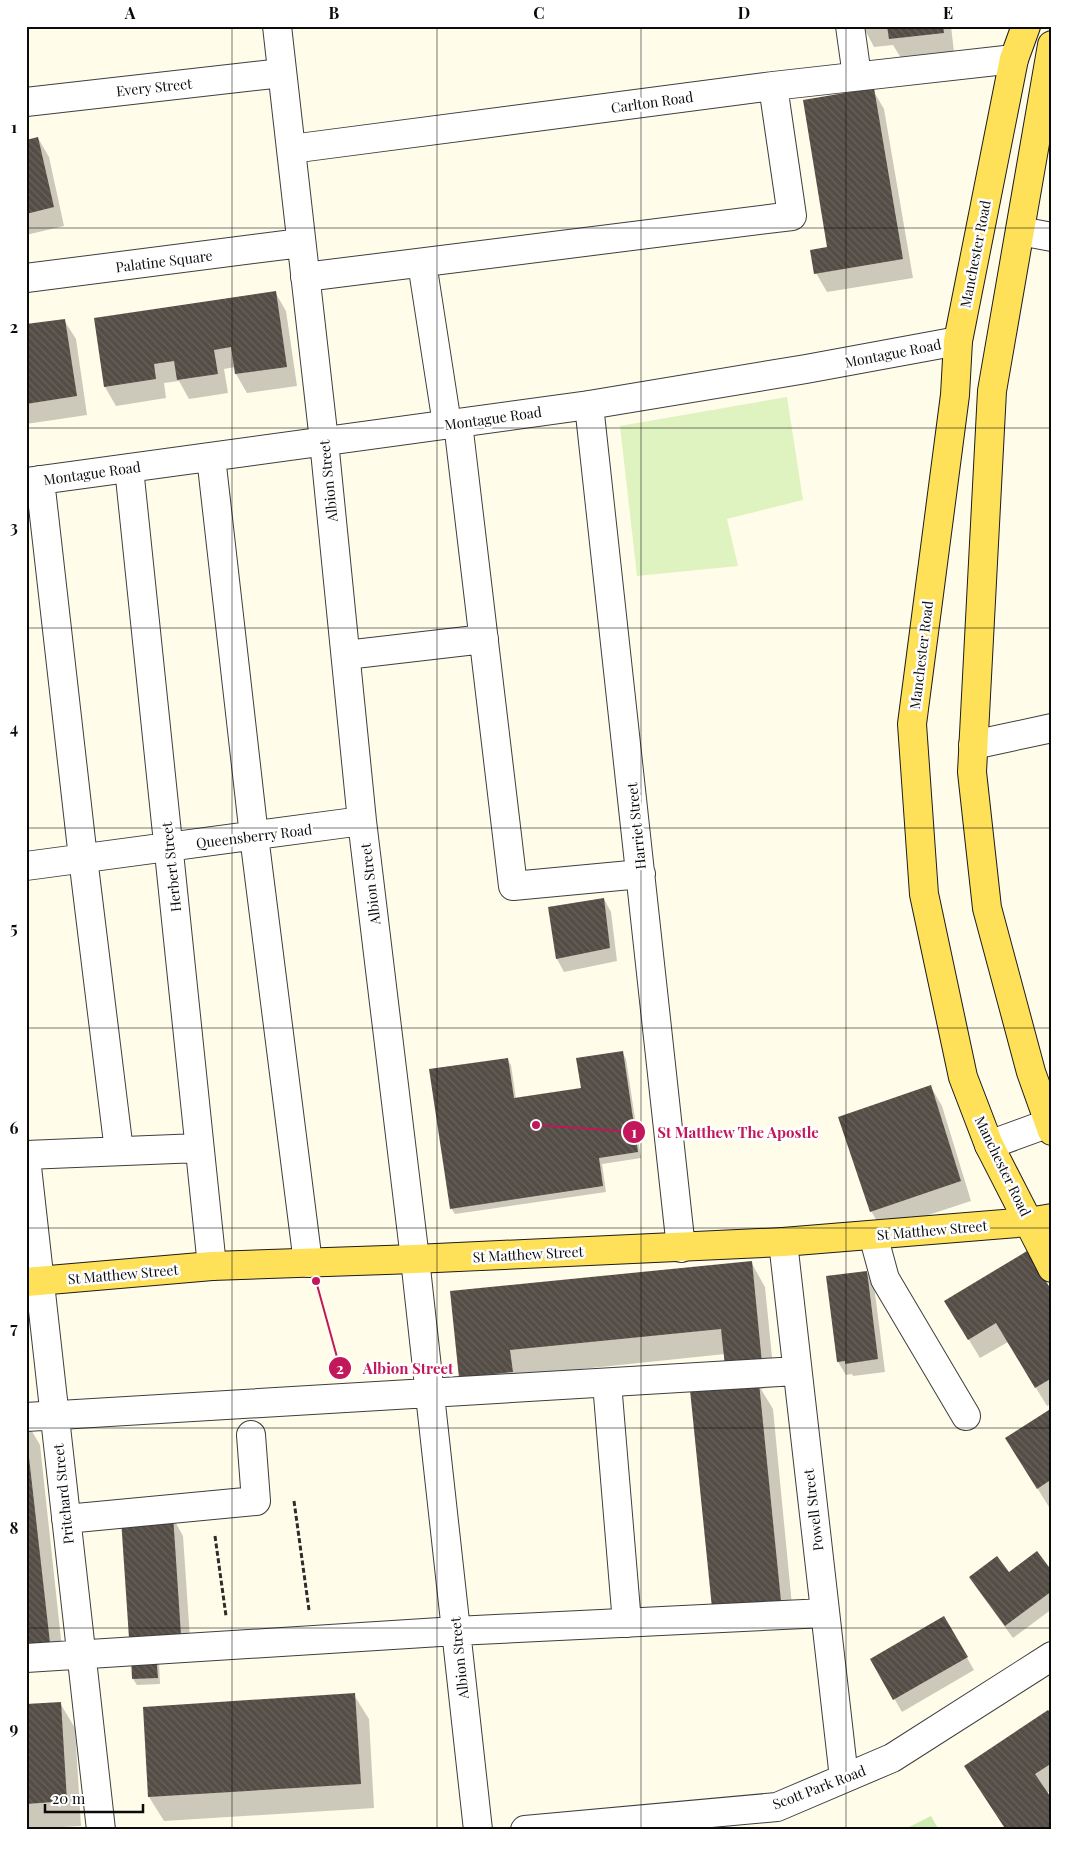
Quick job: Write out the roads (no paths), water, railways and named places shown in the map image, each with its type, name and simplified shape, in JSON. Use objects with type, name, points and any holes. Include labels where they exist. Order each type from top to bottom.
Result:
[{"type":"main road","name":"Manchester Road","points":[[1026,26],[1014,59],[958,341],[954,395],[912,724],[924,894],[963,1077],[989,1145],[1040,1220],[1052,1268]]},
{"type":"main road","points":[[1051,1125],[1031,1072],[987,908],[972,772],[992,391],[1052,45]]},
{"type":"main road","name":"St Matthew Street","points":[[33,1282],[212,1266],[681,1248],[783,1242],[1040,1220]]},
{"type":"street","name":"Albion Street","points":[[277,26],[324,441],[362,821],[415,1259],[478,1830]]},
{"type":"street","points":[[850,26],[857,76]]},
{"type":"street","name":"Carlton Road","points":[[291,149],[773,86],[1014,59]]},
{"type":"street","name":"Every Street","points":[[26,102],[282,73]]},
{"type":"street","points":[[305,277],[792,216],[773,86]]},
{"type":"street","points":[[1020,231],[1052,237]]},
{"type":"street","name":"Palatine Square","points":[[26,278],[302,243]]},
{"type":"street","points":[[422,263],[452,423],[484,639],[513,886],[641,874]]},
{"type":"street","name":"Montague Road","points":[[33,481],[589,405],[806,369],[958,341]]},
{"type":"street","name":"Harriet Street","points":[[589,405],[681,1248]]},
{"type":"street","points":[[211,456],[254,836],[308,1263]]},
{"type":"street","name":"Herbert Street","points":[[129,468],[212,1266]]},
{"type":"street","points":[[33,481],[83,858],[119,1151]]},
{"type":"street","points":[[346,655],[484,639]]},
{"type":"street","points":[[973,744],[1052,728]]},
{"type":"street","name":"Queensberry Road","points":[[26,866],[362,821]]},
{"type":"street","points":[[989,1145],[1051,1125]]},
{"type":"street","points":[[26,1156],[199,1148]]},
{"type":"street","name":"Pritchard Street","points":[[26,1156],[33,1282],[55,1416],[100,1830]]},
{"type":"street","points":[[873,1235],[885,1279],[966,1416]]},
{"type":"street","name":"Powell Street","points":[[783,1242],[844,1778]]},
{"type":"street","points":[[26,1417],[798,1372]]},
{"type":"street","points":[[607,1383],[627,1623]]},
{"type":"street","points":[[66,1519],[256,1501],[251,1434]]},
{"type":"street","points":[[26,1658],[313,1640],[825,1613]]},
{"type":"street","name":"Scott Park Road","points":[[525,1830],[777,1807],[892,1758],[1050,1661]]},
{"type":"place","name":"St Matthew The Apostle","points":[[536,1125]]},
{"type":"place","name":"Albion Street","points":[[316,1281]]}]
